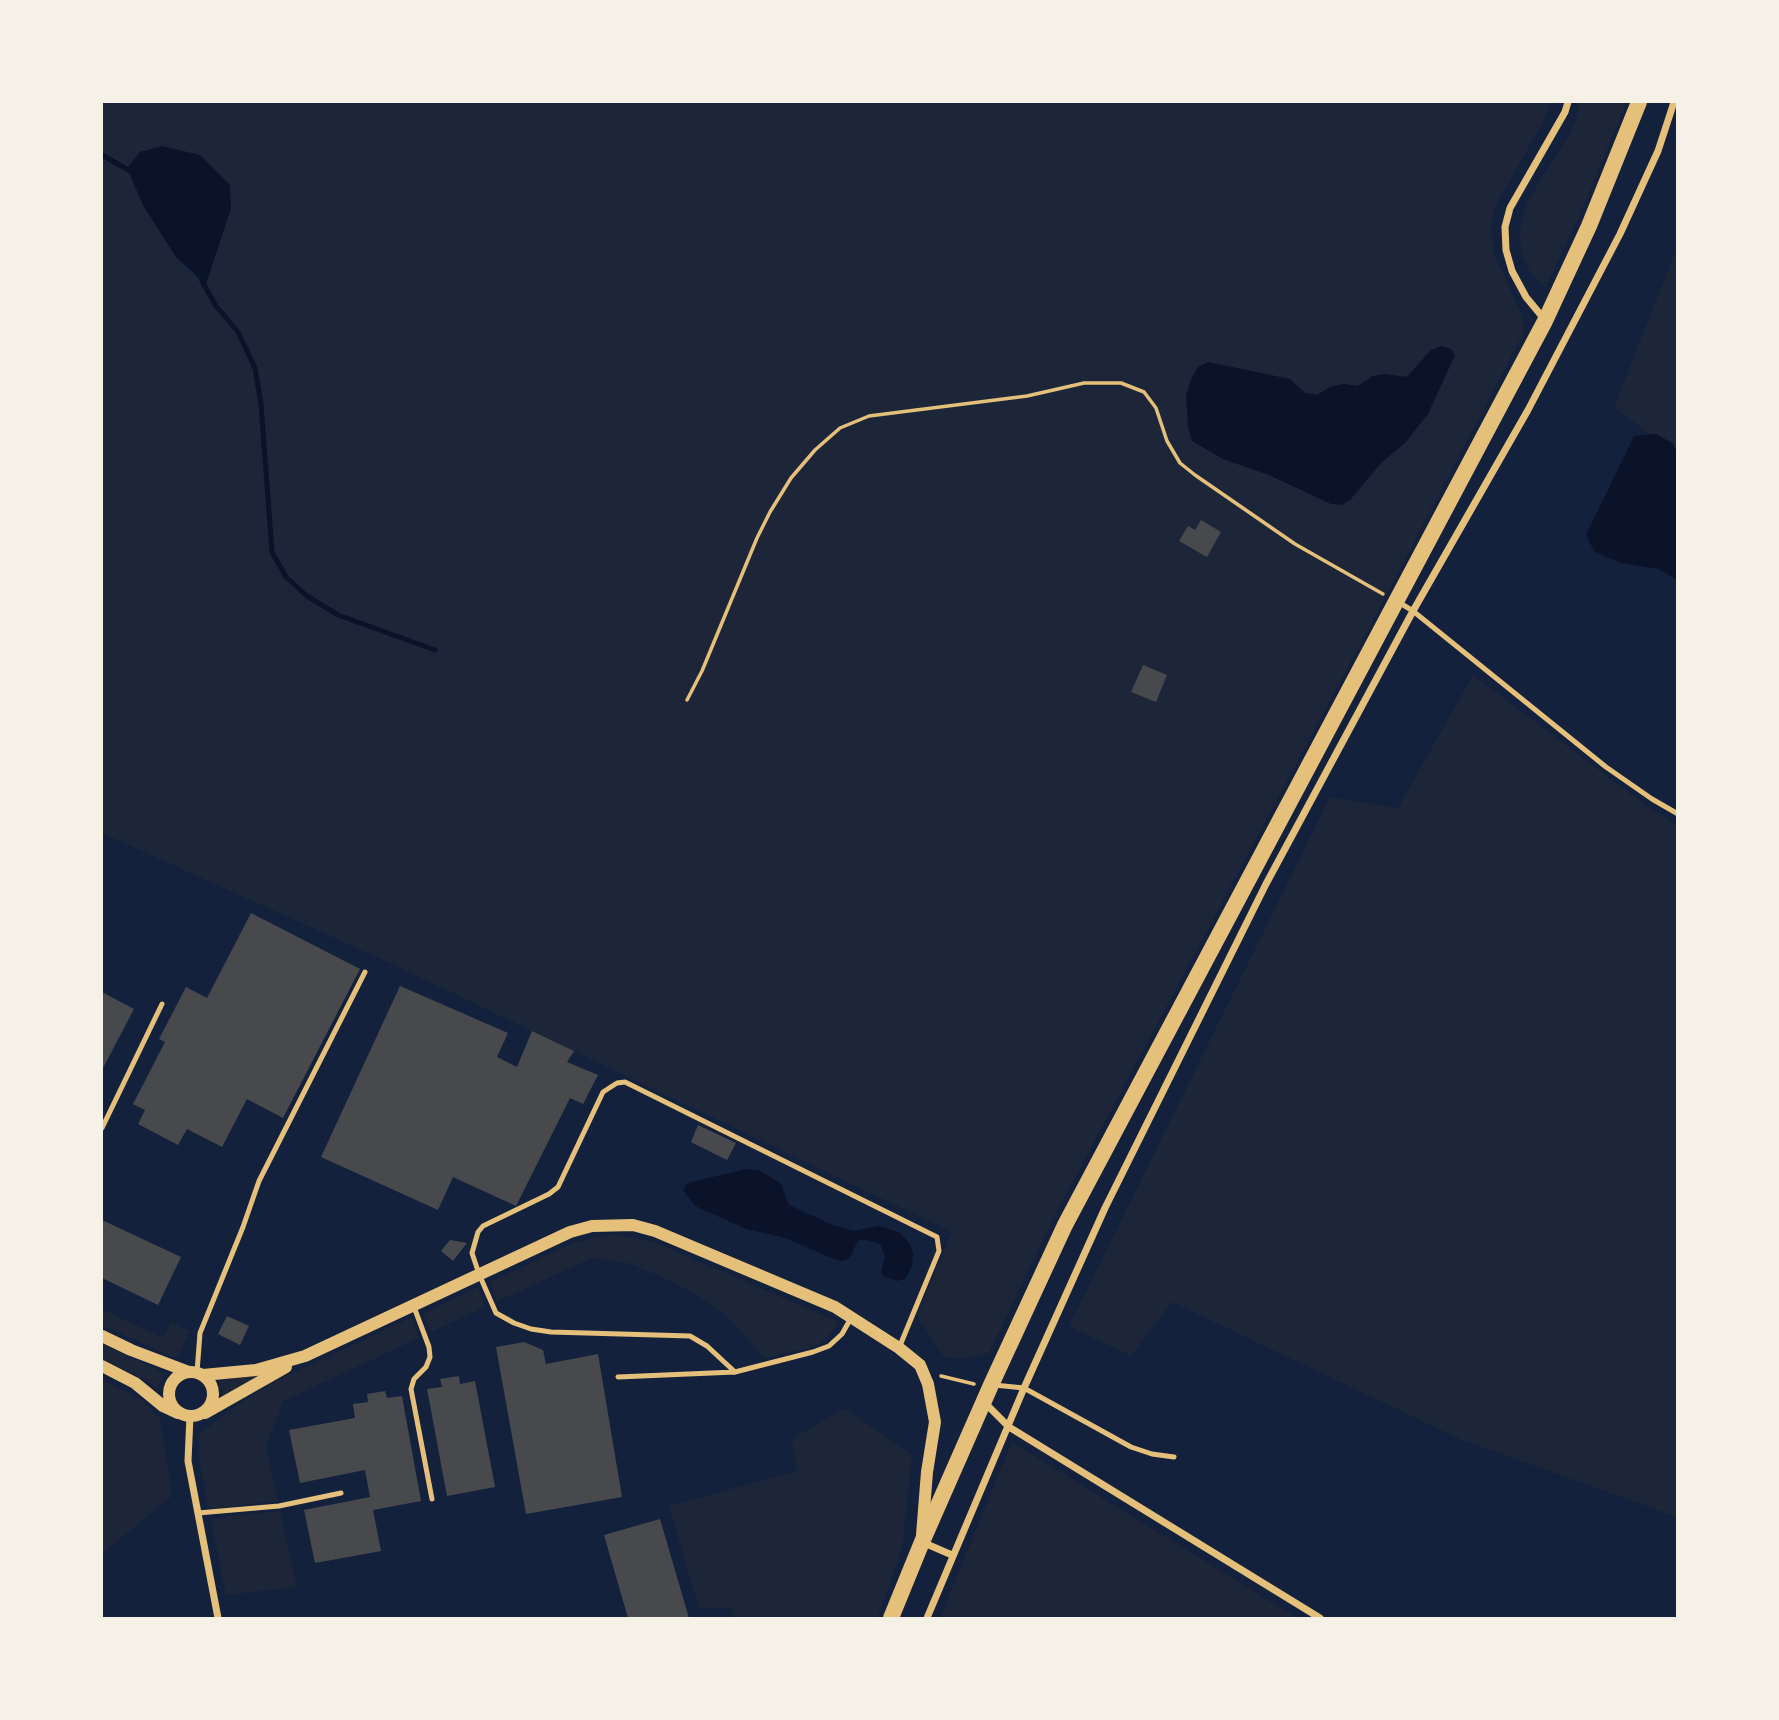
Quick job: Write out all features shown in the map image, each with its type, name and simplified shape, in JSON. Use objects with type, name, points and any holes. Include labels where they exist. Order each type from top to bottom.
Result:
[{"type":"main road","points":[[891,1619],[991,1385],[1065,1225],[1545,321],[1589,226],[1639,102]]},
{"type":"street","points":[[1545,321],[1526,297],[1512,271],[1506,250],[1506,227],[1510,208],[1565,112],[1568,102]]},
{"type":"street","points":[[927,1619],[1024,1388],[1105,1208],[1266,884],[1413,611],[1528,410],[1620,234],[1658,151],[1674,102]]},
{"type":"street","points":[[102,1366],[135,1383],[163,1406],[190,1415],[213,1410],[304,1356],[570,1233],[593,1226],[633,1225],[655,1231],[835,1307],[899,1348],[920,1366],[928,1384],[934,1422],[922,1542],[952,1555]]},
{"type":"street","points":[[102,1336],[131,1350],[196,1373],[212,1386],[213,1394],[209,1407],[190,1415]]},
{"type":"street","points":[[190,1415],[172,1404],[169,1390],[176,1378],[196,1373],[256,1370],[304,1356]]},
{"type":"street","points":[[984,1402],[1009,1427],[1320,1619]]},
{"type":"street","points":[[190,1415],[187,1453],[218,1619]]},
{"type":"lane","points":[[1397,601],[1413,611],[1606,767],[1678,814]]},
{"type":"lane","points":[[196,1373],[200,1333],[259,1181],[365,972]]},
{"type":"lane","points":[[102,1128],[162,1004]]},
{"type":"lane","points":[[735,1372],[707,1346],[690,1336],[531,1329],[496,1312],[480,1274],[472,1253],[478,1232],[483,1226],[549,1194],[558,1186],[603,1092],[617,1083],[625,1082],[937,1237],[939,1251],[899,1348]]},
{"type":"lane","points":[[413,1305],[429,1347],[430,1357],[426,1367],[414,1379],[411,1389],[432,1499]]},
{"type":"lane","points":[[618,1377],[735,1372],[829,1346],[842,1334],[851,1318]]},
{"type":"lane","points":[[991,1385],[1024,1388],[1131,1447],[1174,1457]]},
{"type":"lane","points":[[198,1513],[279,1506],[341,1493]]},
{"type":"path","points":[[687,700],[770,512],[791,478],[807,459],[841,428],[869,416],[1027,396],[1084,383],[1121,383],[1144,392],[1156,408],[1167,441],[1180,463],[1295,544],[1397,601]]},
{"type":"path","points":[[920,1366],[947,1378],[991,1385]]},
{"type":"shaded area","points":[[102,102],[1551,102],[1544,120],[1494,209],[1491,229],[1494,254],[1522,316],[1524,332],[1056,1213],[989,1353],[964,1359],[944,1357],[917,1316],[952,1232],[390,963],[102,833]],"holes":[[[127,168],[231,208],[205,286],[176,257],[143,205]],[[1430,350],[1405,443],[1381,463],[1350,500],[1223,459],[1290,379],[1305,393],[1317,395],[1330,387],[1344,384],[1358,386],[1373,376],[1384,374],[1407,377]]]},
{"type":"shaded area","points":[[1579,102],[1627,102],[1580,214],[1545,288],[1529,270],[1522,255],[1522,218],[1529,199],[1568,137],[1577,118]]},
{"type":"shaded area","points":[[162,146],[200,155],[230,185],[231,208],[205,287],[176,257],[143,205],[127,168],[140,152]]},
{"type":"shaded area","points":[[1677,248],[1677,455],[1614,407]]},
{"type":"shaded area","points":[[1442,346],[1451,349],[1455,355],[1428,414],[1405,443],[1381,463],[1350,500],[1342,505],[1331,504],[1269,475],[1223,459],[1192,441],[1186,395],[1198,367],[1208,362],[1290,379],[1305,393],[1317,395],[1330,387],[1344,384],[1358,386],[1373,376],[1384,374],[1407,377],[1431,350]]},
{"type":"shaded area","points":[[1656,434],[1672,443],[1677,451],[1677,580],[1659,569],[1620,563],[1594,551],[1586,535],[1634,436]]},
{"type":"shaded area","points":[[1473,675],[1644,804],[1677,825],[1677,1517],[1460,1439],[1172,1302],[1131,1356],[1069,1326],[1330,797],[1398,808]]},
{"type":"shaded area","points":[[747,1169],[759,1170],[781,1184],[789,1205],[833,1225],[853,1231],[879,1226],[899,1232],[910,1244],[913,1254],[912,1266],[905,1279],[896,1281],[883,1276],[881,1272],[885,1256],[880,1244],[864,1239],[858,1241],[849,1259],[834,1259],[785,1238],[746,1229],[695,1206],[683,1190],[691,1182]]},
{"type":"shaded area","points":[[612,1234],[654,1242],[839,1322],[825,1341],[809,1348],[764,1358],[728,1317],[697,1295],[628,1263],[592,1258],[496,1302],[490,1282],[573,1243]]},
{"type":"shaded area","points":[[478,1287],[485,1307],[431,1332],[423,1313]]},
{"type":"shaded area","points":[[102,1309],[163,1338],[171,1322],[190,1331],[179,1354],[170,1356],[102,1325]]},
{"type":"shaded area","points":[[412,1317],[419,1338],[283,1401],[266,1446],[278,1501],[209,1509],[199,1459],[199,1434],[238,1404],[278,1380]]},
{"type":"shaded area","points":[[102,1344],[165,1373],[156,1388],[150,1382],[102,1359]]},
{"type":"shaded area","points":[[263,1374],[222,1399],[223,1391],[219,1381]]},
{"type":"shaded area","points":[[102,1380],[139,1398],[160,1419],[172,1496],[102,1554]]},
{"type":"shaded area","points":[[845,1408],[912,1455],[902,1549],[877,1618],[733,1618],[732,1609],[699,1608],[669,1506],[797,1471],[792,1439]]},
{"type":"shaded area","points":[[1012,1442],[1297,1618],[940,1618]]},
{"type":"shaded area","points":[[280,1511],[297,1587],[226,1595],[211,1519]]},
{"type":"building","points":[[1201,520],[1221,532],[1207,557],[1179,541],[1188,526],[1195,530]]},
{"type":"building","points":[[1143,665],[1167,675],[1156,702],[1131,692]]},
{"type":"building","points":[[251,913],[360,969],[283,1118],[247,1099],[222,1147],[187,1129],[178,1145],[138,1124],[145,1110],[133,1104],[165,1042],[159,1039],[186,987],[207,998]]},
{"type":"building","points":[[400,986],[508,1033],[497,1057],[517,1067],[532,1031],[574,1051],[567,1062],[598,1075],[583,1104],[570,1098],[516,1206],[453,1177],[438,1210],[321,1157]]},
{"type":"building","points":[[102,992],[134,1009],[102,1070]]},
{"type":"building","points":[[698,1125],[736,1143],[727,1160],[691,1142]]},
{"type":"building","points":[[102,1220],[181,1257],[158,1305],[102,1278]]},
{"type":"building","points":[[450,1240],[467,1243],[453,1261],[441,1251]]},
{"type":"building","points":[[227,1316],[249,1326],[240,1345],[218,1334]]},
{"type":"building","points":[[524,1342],[543,1350],[546,1364],[598,1354],[622,1497],[526,1514],[496,1347]]},
{"type":"building","points":[[459,1376],[460,1384],[475,1381],[495,1487],[447,1496],[427,1389],[442,1387],[440,1379]]},
{"type":"building","points":[[385,1391],[387,1398],[402,1396],[421,1501],[373,1510],[381,1551],[315,1563],[304,1510],[370,1497],[365,1470],[300,1483],[289,1430],[355,1418],[353,1404],[368,1402],[367,1394]]},
{"type":"building","points":[[660,1519],[689,1618],[628,1618],[604,1535]]},
{"type":"waterway","points":[[102,155],[132,172]]},
{"type":"waterway","points":[[202,281],[216,306],[238,332],[255,368],[261,404],[272,552],[286,577],[307,596],[338,615],[435,650]]}]
